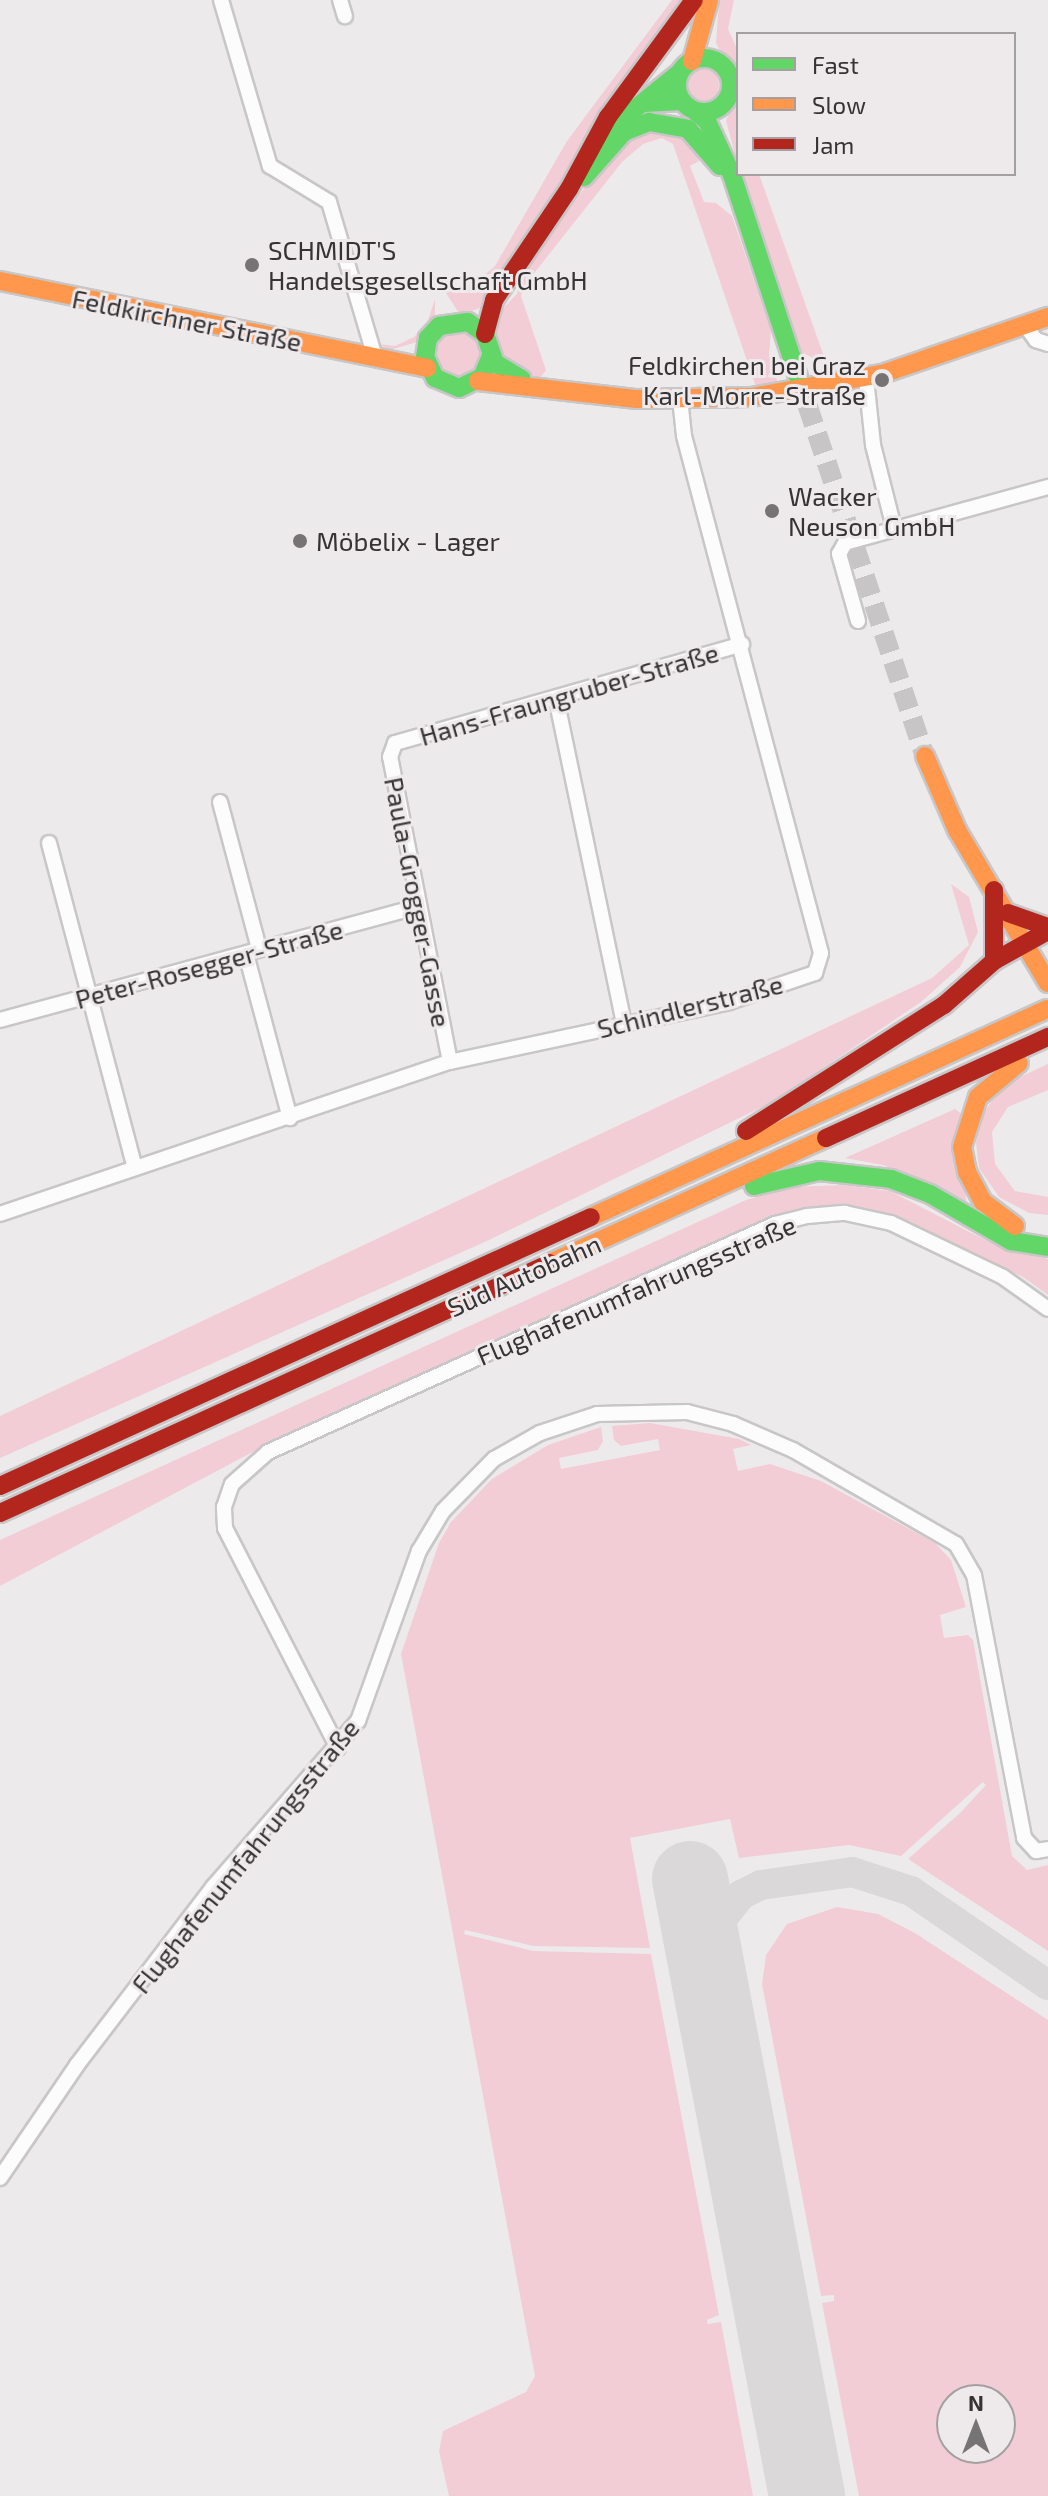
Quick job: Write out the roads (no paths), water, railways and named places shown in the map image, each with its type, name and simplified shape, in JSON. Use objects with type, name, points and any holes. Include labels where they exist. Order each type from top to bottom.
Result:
[{"type":"main road","points":[[704,2],[716,61],[731,82],[723,106],[732,175]]},
{"type":"main road","points":[[704,2],[686,67],[688,106],[707,121],[732,175],[798,377]]},
{"type":"main road","points":[[704,2],[608,117],[569,189],[494,300],[468,322],[439,326],[425,346],[427,368],[446,385],[478,381],[532,384],[680,400],[751,397],[866,378],[948,355],[1048,317]]},
{"type":"main road","points":[[594,146],[686,67],[716,61]]},
{"type":"main road","points":[[640,104],[723,106]]},
{"type":"main road","points":[[569,189],[629,128],[668,122],[688,129],[705,143],[740,200]]},
{"type":"main road","name":"Feldkirchner Straße","points":[[0,281],[427,368]]},
{"type":"main road","points":[[494,300],[485,334],[491,356],[504,370],[532,384]]},
{"type":"main road","points":[[468,322],[485,334]]},
{"type":"main road","name":"Feldkirchner Straße","points":[[375,357],[425,346]]},
{"type":"main road","points":[[478,381],[491,356]]},
{"type":"main road","points":[[925,756],[957,830],[1027,943],[1046,980]]},
{"type":"main road","points":[[994,890],[994,961]]},
{"type":"main road","points":[[1008,913],[1048,929]]},
{"type":"main road","points":[[667,1183],[944,1005],[994,961],[1048,929]]},
{"type":"main road","name":"Süd Autobahn","points":[[0,1486],[1047,1009]]},
{"type":"main road","points":[[1040,1041],[978,1097],[965,1125],[962,1147],[967,1172],[983,1202],[1003,1220],[1046,1236]]},
{"type":"main road","name":"Süd Autobahn","points":[[0,1513],[1040,1041]]},
{"type":"main road","points":[[716,1187],[741,1190],[819,1171],[879,1176],[930,1194],[1011,1241],[1046,1236]]},
{"type":"street","points":[[221,0],[270,166],[329,202],[375,357]]},
{"type":"street","points":[[340,0],[345,16]]},
{"type":"street","points":[[1025,325],[1036,340],[1048,344]]},
{"type":"street","points":[[866,378],[873,445],[894,528]]},
{"type":"street","name":"Schindlerstraße","points":[[0,1214],[450,1062],[729,1002],[819,967],[821,953],[742,644],[684,436],[680,400]]},
{"type":"street","points":[[858,621],[841,548],[855,538],[1048,487]]},
{"type":"street","name":"Hans-Fraungruber-Straße","points":[[395,743],[742,644]]},
{"type":"street","points":[[556,698],[624,1024]]},
{"type":"street","name":"Paula-Grogger-Gasse","points":[[395,743],[390,757],[417,907],[450,1062]]},
{"type":"street","points":[[220,802],[290,1118]]},
{"type":"street","points":[[49,843],[135,1168]]},
{"type":"street","name":"Peter-Rosegger-Straße","points":[[0,1020],[417,907]]},
{"type":"street","name":"Flughafenumfahrungsstraße","points":[[338,1748],[232,1547],[224,1507],[232,1484],[268,1452],[775,1224],[807,1216],[845,1213],[891,1223],[990,1270],[1048,1309]]},
{"type":"street","name":"Flughafenumfahrungsstraße","points":[[0,2178],[77,2065],[213,1887],[338,1748],[365,1709],[419,1551],[468,1481],[540,1433],[597,1414],[687,1412],[733,1424],[793,1450],[956,1544],[974,1575],[1024,1838],[1036,1851],[1048,1849]]},
{"type":"tunnel","points":[[798,377],[925,756]]},
{"type":"place","name":"SCHMIDT'S Handelsgesellschaft GmbH","points":[[252,265]]},
{"type":"place","name":"Feldkirchen bei Graz Karl-Morre-Straße","points":[[882,380]]},
{"type":"place","name":"Wacker Neuson GmbH","points":[[772,511]]},
{"type":"place","name":"Möbelix - Lager","points":[[300,541]]}]
